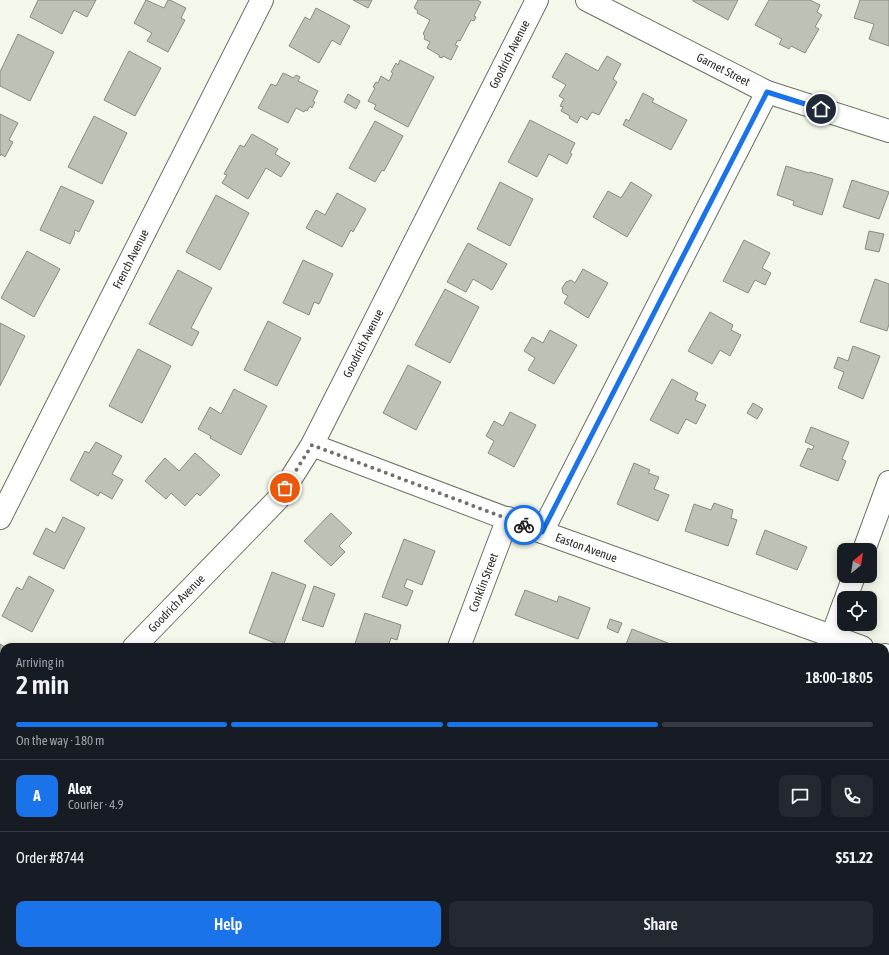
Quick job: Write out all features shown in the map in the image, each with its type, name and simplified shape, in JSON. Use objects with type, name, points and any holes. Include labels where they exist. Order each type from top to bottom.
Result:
[{"type":"street","name":"French Avenue","points":[[0,518],[262,0]]},
{"type":"street","name":"Goodrich Avenue","points":[[143,643],[278,499],[312,445],[537,0]]},
{"type":"street","name":"Garnet Street","points":[[587,0],[767,92],[889,131]]},
{"type":"street","points":[[542,532],[767,92]]},
{"type":"street","name":"Easton Avenue","points":[[312,445],[542,532],[851,643]]},
{"type":"street","points":[[867,543],[889,482]]},
{"type":"street","name":"Conklin Street","points":[[461,643],[508,518]]},
{"type":"street","points":[[832,636],[837,622]]},
{"type":"building","points":[[38,0],[96,0],[87,17],[74,10],[62,34],[30,17]]},
{"type":"building","points":[[146,0],[164,8],[168,0],[170,0],[186,8],[181,18],[185,20],[168,52],[147,41],[152,33],[134,23]]},
{"type":"building","points":[[353,0],[372,0],[368,8]]},
{"type":"building","points":[[418,0],[477,0],[481,2],[474,16],[476,17],[474,21],[471,20],[460,41],[458,40],[455,45],[458,46],[451,60],[443,56],[442,58],[439,57],[439,55],[427,48],[430,42],[424,39],[425,36],[423,34],[430,20],[417,13],[418,11],[414,8]]},
{"type":"building","points":[[693,0],[738,0],[728,20]]},
{"type":"building","points":[[769,0],[810,0],[820,5],[817,12],[822,15],[815,27],[819,29],[805,53],[791,46],[789,49],[779,44],[782,39],[755,25]]},
{"type":"building","points":[[860,0],[889,0],[889,46],[869,39],[874,24],[854,18]]},
{"type":"building","points":[[316,8],[350,26],[340,45],[332,40],[319,63],[289,46],[305,17],[310,20]]},
{"type":"building","points":[[18,34],[54,52],[30,101],[0,86],[0,72]]},
{"type":"building","points":[[129,51],[161,68],[135,116],[104,100]]},
{"type":"building","points":[[566,53],[598,71],[607,56],[621,64],[613,79],[617,82],[599,115],[592,112],[587,120],[581,116],[577,123],[569,118],[570,116],[561,111],[563,107],[560,106],[564,99],[559,96],[566,85],[552,77]]},
{"type":"building","points":[[400,60],[434,77],[408,127],[374,109],[376,105],[368,101],[375,88],[373,87],[376,82],[378,83],[381,76],[389,81],[393,73],[391,72],[396,63],[398,65]]},
{"type":"building","points":[[283,73],[294,78],[296,75],[300,77],[298,81],[318,91],[313,101],[315,102],[312,108],[310,106],[307,111],[305,110],[304,112],[296,108],[288,123],[258,108],[271,84],[276,86]]},
{"type":"building","points":[[643,93],[654,99],[652,102],[687,120],[671,150],[623,125],[626,119],[629,121]]},
{"type":"building","points":[[348,94],[360,101],[356,109],[344,102]]},
{"type":"building","points":[[0,114],[18,123],[9,140],[13,142],[5,157],[1,154],[0,156]]},
{"type":"building","points":[[94,116],[127,133],[102,184],[68,167]]},
{"type":"building","points":[[530,120],[575,143],[567,164],[549,154],[537,177],[508,162]]},
{"type":"building","points":[[375,121],[403,136],[384,171],[382,170],[375,182],[349,168]]},
{"type":"building","points":[[252,134],[278,149],[275,154],[290,163],[281,177],[266,168],[248,199],[222,183],[227,175],[224,174],[240,145],[244,147]]},
{"type":"building","points":[[786,166],[833,179],[822,215],[793,205],[794,201],[777,195]]},
{"type":"building","points":[[852,180],[889,192],[879,219],[843,207]]},
{"type":"building","points":[[500,182],[533,199],[510,246],[477,229]]},
{"type":"building","points":[[631,182],[652,195],[627,237],[593,217],[608,191],[621,198]]},
{"type":"building","points":[[61,186],[94,201],[79,232],[75,230],[70,244],[40,230]]},
{"type":"building","points":[[337,193],[366,209],[353,232],[351,230],[342,247],[306,228],[316,210],[325,215]]},
{"type":"building","points":[[216,195],[249,213],[220,270],[186,252]]},
{"type":"building","points":[[869,231],[884,234],[879,252],[865,249]]},
{"type":"building","points":[[744,240],[770,253],[762,268],[771,273],[765,285],[755,280],[748,293],[723,281]]},
{"type":"building","points":[[468,243],[507,264],[492,290],[473,279],[466,292],[447,282]]},
{"type":"building","points":[[27,251],[60,269],[34,317],[1,298]]},
{"type":"building","points":[[303,260],[333,274],[319,304],[314,302],[309,315],[283,303]]},
{"type":"building","points":[[583,269],[608,283],[588,318],[564,303],[568,296],[563,293],[562,288],[566,282],[571,280],[575,283]]},
{"type":"building","points":[[178,270],[212,288],[191,328],[199,332],[192,346],[149,324]]},
{"type":"building","points":[[875,279],[889,284],[889,324],[887,331],[860,322]]},
{"type":"building","points":[[445,289],[479,307],[450,363],[415,345]]},
{"type":"building","points":[[710,312],[733,325],[731,330],[741,335],[730,356],[720,350],[712,364],[688,351]]},
{"type":"building","points":[[268,321],[301,338],[277,386],[244,370]]},
{"type":"building","points":[[0,323],[25,336],[0,386]]},
{"type":"building","points":[[550,330],[577,345],[554,384],[528,370],[535,358],[524,351],[532,337],[543,343]]},
{"type":"building","points":[[853,346],[880,356],[863,399],[838,388],[844,372],[834,368],[838,357],[848,361]]},
{"type":"building","points":[[138,349],[171,366],[142,423],[109,406]]},
{"type":"building","points":[[408,365],[441,382],[416,430],[383,413]]},
{"type":"building","points":[[672,379],[698,393],[695,400],[706,405],[696,424],[686,419],[678,434],[650,420]]},
{"type":"building","points":[[234,389],[267,406],[241,455],[210,438],[211,436],[198,429],[210,407],[221,414]]},
{"type":"building","points":[[753,403],[763,409],[757,419],[747,413]]},
{"type":"building","points":[[510,412],[536,425],[514,467],[488,453],[494,441],[486,436],[494,421],[503,426]]},
{"type":"building","points":[[811,427],[849,442],[842,459],[846,461],[838,481],[800,466],[808,448],[812,450],[814,446],[805,442]]},
{"type":"building","points":[[96,442],[122,456],[112,474],[123,480],[112,499],[100,492],[98,496],[70,480],[85,451],[89,453]]},
{"type":"building","points":[[195,453],[220,475],[200,496],[197,493],[185,506],[171,493],[166,499],[145,481],[165,458],[179,471]]},
{"type":"building","points":[[634,463],[650,470],[648,473],[659,477],[654,489],[669,495],[658,521],[617,504]]},
{"type":"building","points":[[714,503],[733,510],[731,518],[737,520],[728,546],[685,531],[694,504],[711,510]]},
{"type":"building","points":[[331,513],[352,533],[339,546],[345,552],[331,566],[304,541]]},
{"type":"building","points":[[63,517],[85,528],[64,569],[33,554],[46,528],[55,533]]},
{"type":"building","points":[[765,530],[807,547],[797,570],[756,554]]},
{"type":"building","points":[[404,539],[435,551],[422,585],[407,579],[404,587],[413,591],[407,606],[382,597]]},
{"type":"building","points":[[272,572],[306,585],[284,643],[275,643],[249,633]]},
{"type":"building","points":[[29,576],[54,590],[32,632],[2,616],[17,587],[22,590]]},
{"type":"building","points":[[314,586],[335,594],[323,627],[302,620]]},
{"type":"building","points":[[525,590],[557,602],[559,596],[590,608],[578,639],[515,615]]},
{"type":"building","points":[[365,613],[401,625],[397,640],[391,638],[389,643],[355,643]]},
{"type":"building","points":[[610,619],[622,623],[618,633],[607,628]]},
{"type":"building","points":[[632,629],[668,643],[627,643]]},
{"type":"way so far","points":[[285,488],[312,445],[524,525]]},
{"type":"route","points":[[524,525],[542,532],[767,92],[821,109]]}]
